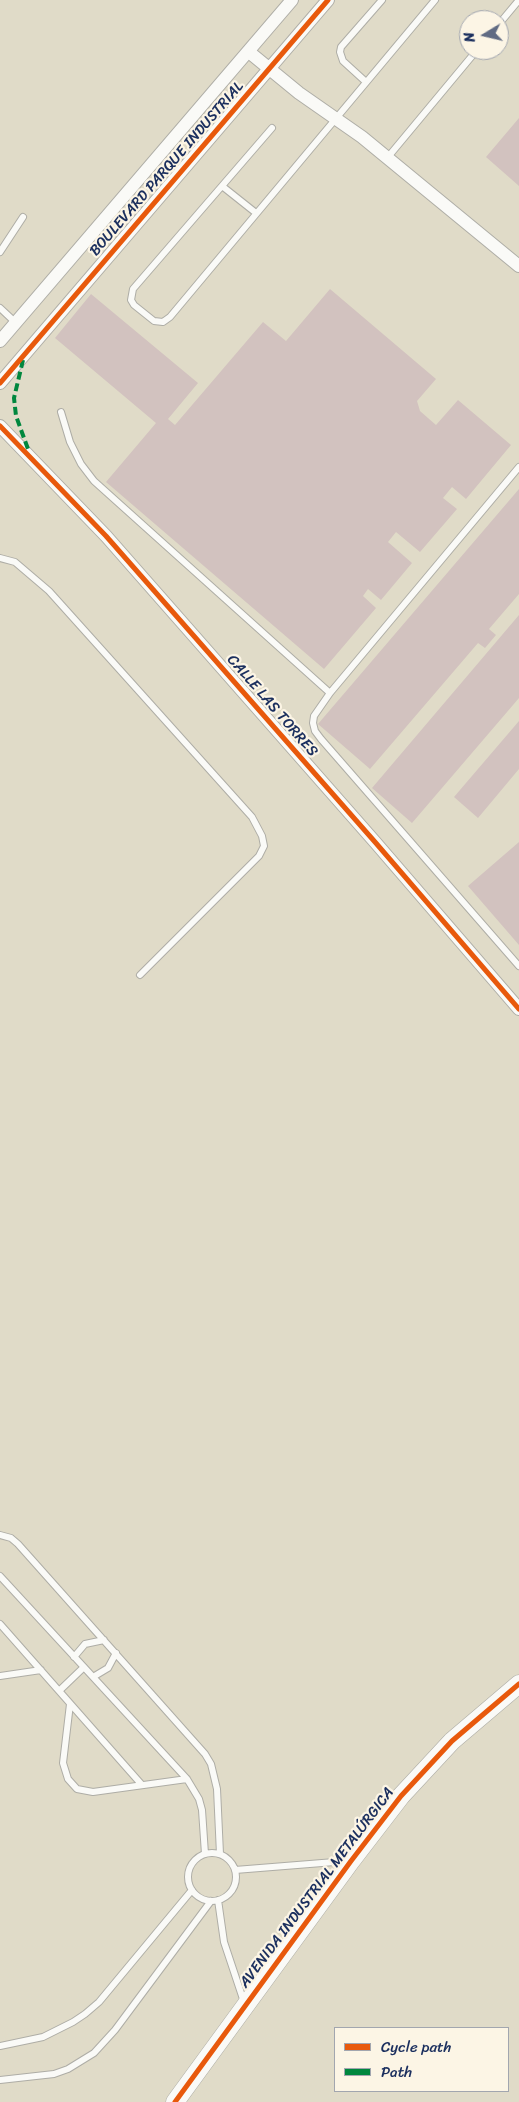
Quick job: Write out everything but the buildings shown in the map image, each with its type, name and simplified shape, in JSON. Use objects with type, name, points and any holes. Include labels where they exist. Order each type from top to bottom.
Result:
[{"type":"street","points":[[0,341],[292,0]]},
{"type":"street","name":"BOULEVARD PARQUE INDUSTRIAL","points":[[0,383],[328,0]]},
{"type":"street","points":[[248,52],[299,93],[388,158],[519,266]]},
{"type":"street","name":"CALLE LAS TORRES","points":[[0,426],[106,536],[519,1009]]},
{"type":"street","name":"AVENIDA INDUSTRIAL METALÚRGICA","points":[[175,2102],[351,1861],[401,1796],[474,1720],[512,1700],[519,1684]]},
{"type":"lane","points":[[366,82],[343,61],[340,52],[341,47],[382,0]]},
{"type":"lane","points":[[272,128],[134,289],[131,300],[134,305],[154,321],[159,323],[167,320],[435,0]]},
{"type":"lane","points":[[509,12],[519,0]]},
{"type":"lane","points":[[388,158],[469,60]]},
{"type":"lane","points":[[222,186],[256,213]]},
{"type":"lane","points":[[0,252],[23,217]]},
{"type":"lane","points":[[0,308],[16,323]]},
{"type":"lane","points":[[61,412],[70,442],[81,464],[94,481],[330,693]]},
{"type":"lane","points":[[519,467],[330,693],[314,716],[315,731],[374,802],[519,966]]},
{"type":"lane","points":[[0,558],[15,562],[49,591],[252,817],[262,836],[264,846],[259,856],[140,975]]},
{"type":"lane","points":[[0,1534],[11,1538],[18,1544],[196,1744],[211,1764],[217,1789],[220,1854]]},
{"type":"lane","points":[[0,1576],[187,1779],[197,1794],[202,1810],[205,1854]]},
{"type":"lane","points":[[0,1624],[142,1785]]},
{"type":"lane","points":[[74,1657],[85,1644],[104,1640]]},
{"type":"lane","points":[[93,1677],[108,1668],[116,1653]]},
{"type":"lane","points":[[60,1691],[84,1668]]},
{"type":"lane","points":[[0,1676],[41,1670]]},
{"type":"lane","points":[[70,1704],[64,1763],[65,1771],[72,1784],[85,1792],[94,1792],[187,1779]]},
{"type":"lane","points":[[205,1854],[220,1854],[232,1864],[236,1878],[231,1892],[218,1900],[211,1901],[204,1899],[192,1890],[188,1876],[189,1868],[198,1857],[205,1854]]},
{"type":"lane","points":[[235,1870],[351,1861]]},
{"type":"lane","points":[[0,2046],[43,2037],[85,2014],[99,2002],[192,1890]]},
{"type":"lane","points":[[218,1900],[224,1942],[245,2005]]},
{"type":"lane","points":[[0,2080],[54,2074],[68,2069],[94,2053],[115,2030],[211,1901]]},
{"type":"marked path","points":[[23,360],[14,398],[16,416],[28,449]]},
{"type":"cycle path","points":[[0,383],[328,0]]},
{"type":"cycle path","points":[[0,426],[106,536],[519,1009]]},
{"type":"cycle path","points":[[175,2102],[351,1861],[401,1796],[452,1741],[519,1684]]}]
